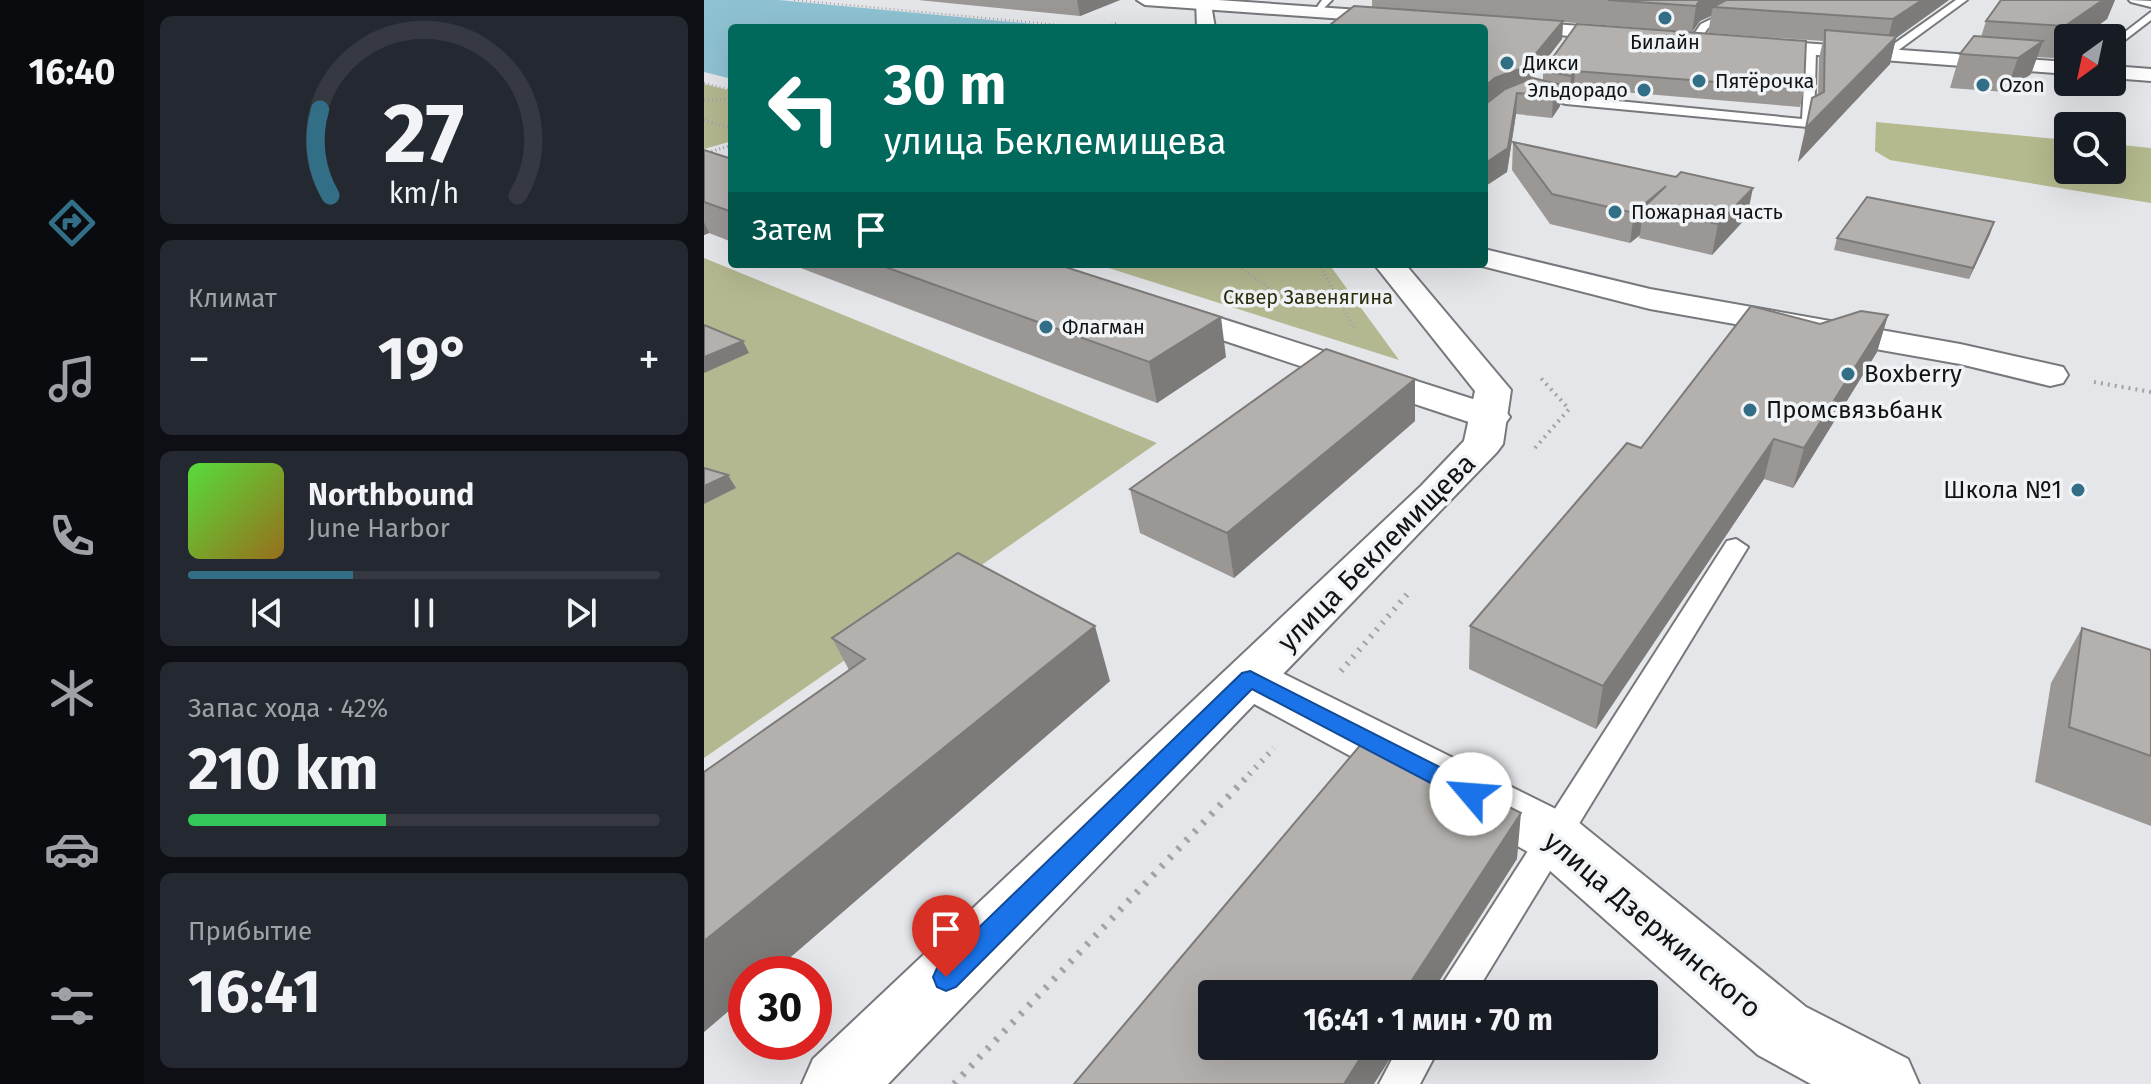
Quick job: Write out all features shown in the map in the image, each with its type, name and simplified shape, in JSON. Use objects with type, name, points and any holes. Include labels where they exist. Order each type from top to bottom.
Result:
[{"type":"street","points":[[1145,0],[1321,6],[1422,19]]},
{"type":"street","points":[[1204,2],[1206,24]]},
{"type":"street","points":[[1488,25],[1570,36],[1649,37]]},
{"type":"street","points":[[1686,41],[2054,67]]},
{"type":"street","points":[[2126,73],[2151,75]]},
{"type":"street","points":[[1488,259],[1650,299],[1960,354],[2050,375]]},
{"type":"street","points":[[1137,301],[1491,417],[1493,390],[1392,268]]},
{"type":"street","name":"улица Беклемищева","points":[[838,1084],[1474,454],[1483,444],[1491,417]]},
{"type":"street","name":"улица Дзержинского","points":[[1250,679],[1551,835],[1782,1031],[1883,1084]]},
{"type":"lane","points":[[1686,41],[1704,26],[1758,0]]},
{"type":"lane","points":[[1885,55],[1962,0]]},
{"type":"lane","points":[[2134,0],[2151,4]]},
{"type":"lane","points":[[2126,36],[2151,15]]},
{"type":"lane","points":[[1539,79],[1525,94],[1808,123],[1811,50]]},
{"type":"lane","points":[[1463,980],[1551,835],[1736,547]]},
{"type":"lane","points":[[1398,1084],[1413,1060]]},
{"type":"path","points":[[794,0],[1049,24]]},
{"type":"path","points":[[704,83],[728,89]]},
{"type":"path","points":[[704,100],[728,99]]},
{"type":"path","points":[[704,120],[728,128]]},
{"type":"path","points":[[704,154],[728,146]]},
{"type":"path","points":[[2050,375],[2151,392]]},
{"type":"green space","points":[[704,84],[728,90],[728,142],[704,149]]},
{"type":"green space","points":[[1876,122],[2054,139],[2054,184],[2126,184],[2126,145],[2151,148],[2151,203],[1890,160],[1875,151]]},
{"type":"green space","points":[[704,258],[1157,443],[704,758]]},
{"type":"green space","name":"Сквер Завенягина","points":[[1109,268],[1332,268],[1399,360]]},
{"type":"water","points":[[704,0],[779,0],[1035,24],[728,24],[728,78],[704,72]]},
{"type":"building","points":[[1608,0],[1700,0],[1696,6]]},
{"type":"building","points":[[1726,0],[1922,0],[1893,19],[1713,7]]},
{"type":"building","points":[[2001,0],[2103,0],[2068,24],[1986,21]]},
{"type":"building","points":[[1354,6],[1563,21],[1525,67],[1488,84],[1488,24],[1331,24]]},
{"type":"building","points":[[1577,24],[1806,41],[1804,89],[1575,71],[1571,76],[1543,71]]},
{"type":"building","points":[[1825,30],[1897,36],[1806,128],[1812,98],[1824,92]]},
{"type":"building","points":[[1974,36],[2043,41],[2018,58],[1960,54]]},
{"type":"building","points":[[1533,78],[1562,85],[1553,96],[1517,93],[1508,148],[1488,161],[1488,102],[1505,89]]},
{"type":"building","points":[[1513,142],[1676,177],[1681,172],[1753,188],[1718,224],[1643,208],[1666,186],[1634,213],[1552,194]]},
{"type":"building","points":[[704,150],[728,158],[728,211],[704,202]]},
{"type":"building","points":[[1867,197],[1994,222],[1973,268],[1837,238]]},
{"type":"building","points":[[888,268],[1068,268],[1221,317],[1149,362]]},
{"type":"building","points":[[1751,306],[1820,324],[1861,311],[1888,315],[1804,448],[1774,439],[1603,686],[1470,626],[1627,443],[1641,448]]},
{"type":"building","points":[[704,325],[743,341],[704,357]]},
{"type":"building","points":[[1326,349],[1415,379],[1227,533],[1130,489]]},
{"type":"building","points":[[704,468],[728,475],[704,486]]},
{"type":"building","points":[[958,553],[1095,626],[704,941],[704,772],[865,659],[832,638]]},
{"type":"building","points":[[2082,628],[2151,650],[2151,756],[2069,727]]},
{"type":"building","points":[[1368,736],[1521,813],[1412,980],[1198,980],[1198,1060],[1359,1060],[1344,1084],[1074,1084]]},
{"type":"place","name":"Билайн","points":[[1665,18]]},
{"type":"place","name":"Дикси","points":[[1507,63]]},
{"type":"place","name":"Пятёрочка","points":[[1699,81]]},
{"type":"place","name":"Ozon","points":[[1983,85]]},
{"type":"place","name":"Эльдорадо","points":[[1644,90]]},
{"type":"place","name":"Пожарная часть","points":[[1615,212]]},
{"type":"place","name":"Флагман","points":[[1046,327]]},
{"type":"place","name":"Boxberry","points":[[1848,374]]},
{"type":"place","name":"Промсвязьбанк","points":[[1750,410]]},
{"type":"place","name":"Школа №1","points":[[2078,490]]},
{"type":"route","points":[[946,977],[1250,679],[1471,794]]}]
